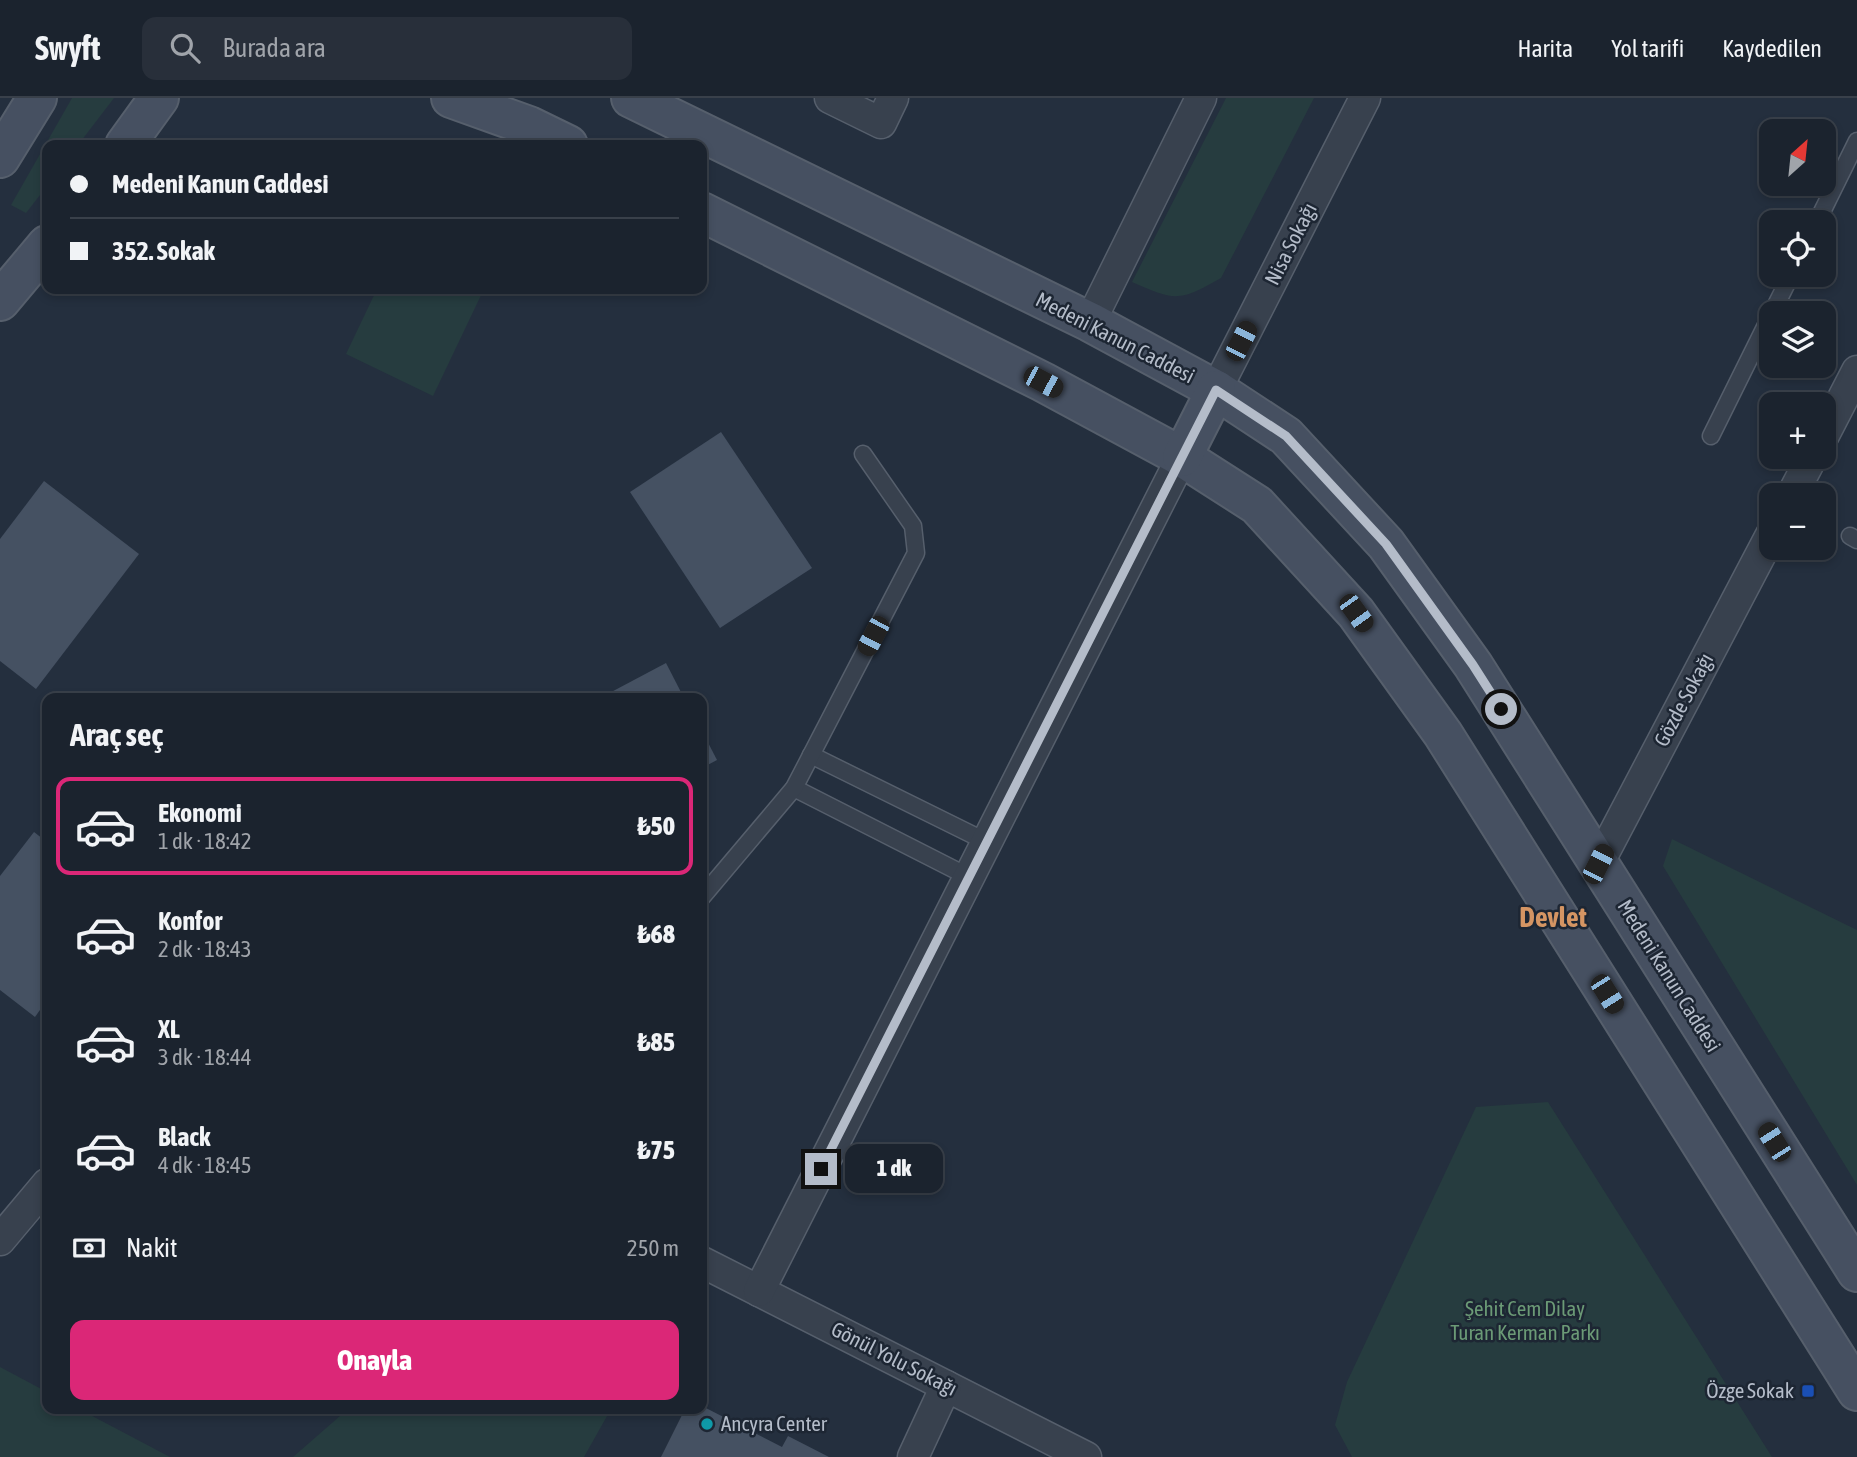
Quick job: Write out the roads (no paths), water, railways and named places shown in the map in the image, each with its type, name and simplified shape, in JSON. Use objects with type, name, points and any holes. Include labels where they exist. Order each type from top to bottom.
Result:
[{"type":"main road","points":[[0,158],[37,98]]},
{"type":"main road","points":[[129,140],[159,98]]},
{"type":"main road","points":[[451,98],[529,126],[558,140]]},
{"type":"main road","name":"Medeni Kanun Caddesi","points":[[639,100],[1090,322],[1216,390],[1286,436],[1386,544],[1473,665],[1857,1272]]},
{"type":"main road","points":[[707,214],[1043,382],[1182,457],[1256,505],[1356,613],[1444,734],[1857,1391]]},
{"type":"main road","points":[[0,302],[42,251]]},
{"type":"main road","points":[[1182,457],[1216,390]]},
{"type":"street","points":[[830,98],[881,123],[893,98]]},
{"type":"street","points":[[1090,322],[1201,98]]},
{"type":"street","name":"Nisa Sokağı","points":[[1216,390],[1365,98]]},
{"type":"street","points":[[1836,412],[1857,372]]},
{"type":"street","points":[[759,1291],[1182,457]]},
{"type":"street","name":"Gözde Sokağı","points":[[1598,864],[1759,558]]},
{"type":"street","points":[[0,1240],[42,1190]]},
{"type":"street","name":"Gönül Yolu Sokağı","points":[[707,1265],[1086,1457]]},
{"type":"street","points":[[914,1457],[946,1386]]},
{"type":"lane","points":[[1823,210],[1857,141]]},
{"type":"lane","points":[[1711,436],[1759,338]]},
{"type":"lane","points":[[707,891],[794,788],[916,553],[913,526],[863,454]]},
{"type":"lane","points":[[811,755],[987,842]]},
{"type":"lane","points":[[794,788],[969,877]]},
{"type":"place","name":"Özge Sokak","points":[[1808,1391]]},
{"type":"place","name":"Ancyra Center","points":[[707,1424]]},
{"type":"district","name":"Devlet","points":[[1553,917]]},
{"type":"park label","name":"Şehit Cem Dilay Turan Kerman Parkı","points":[[1525,1321]]}]
